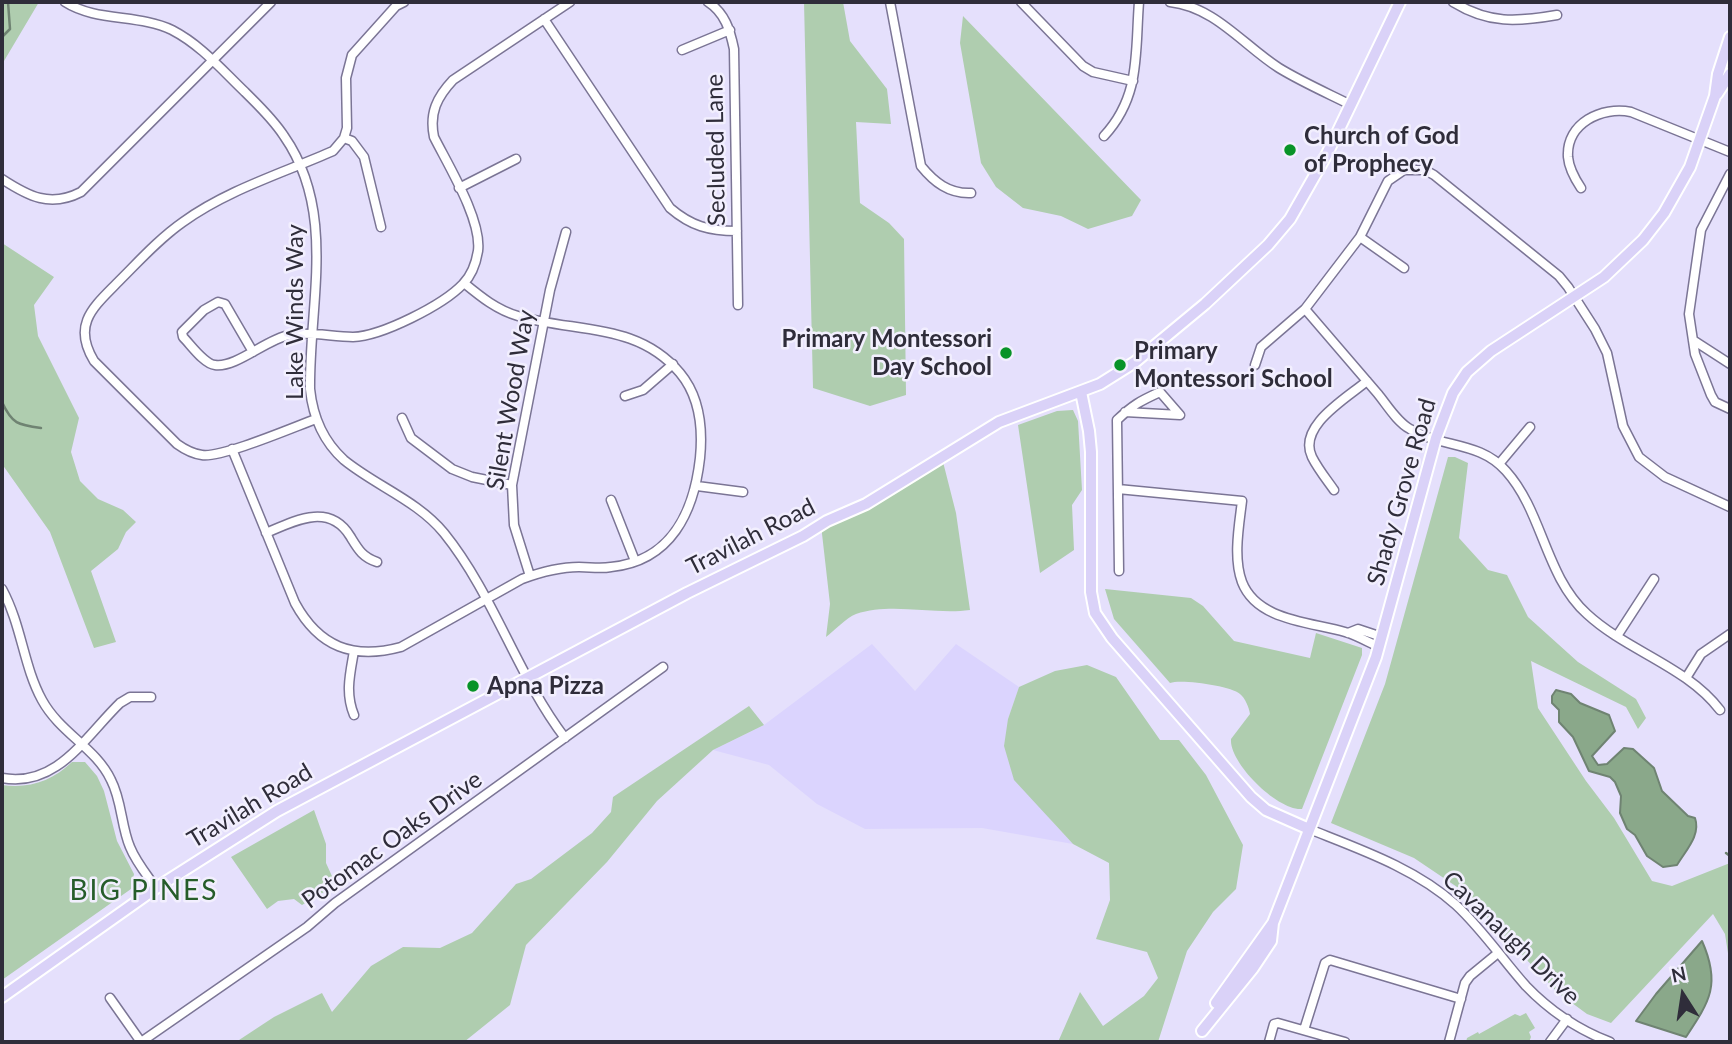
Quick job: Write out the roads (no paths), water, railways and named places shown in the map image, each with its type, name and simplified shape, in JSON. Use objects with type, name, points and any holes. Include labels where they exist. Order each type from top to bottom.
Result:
[{"type":"main road","name":"Travilah Road","points":[[2,997],[156,888],[277,811],[687,593],[803,536],[827,521],[866,504],[999,422],[1100,384],[1135,362],[1205,304],[1268,244],[1301,201],[1400,2]]},
{"type":"main road","name":"Shady Grove Road","points":[[1196,1042],[1271,941],[1273,923],[1381,642],[1436,438],[1453,393],[1479,360],[1604,277],[1643,240],[1664,213],[1690,167],[1715,96],[1718,74],[1730,37]]},
{"type":"main road","name":"Shady Grove Road","points":[[1715,96],[1730,74]]},
{"type":"main road","points":[[1081,392],[1091,452],[1090,580],[1095,613],[1112,638],[1251,797],[1266,810],[1309,829]]},
{"type":"street","name":"Lake Winds Way","points":[[65,2],[87,11],[156,24],[191,41],[270,117],[284,136],[301,166],[312,196],[317,226],[310,389],[316,419],[327,441],[344,460],[413,505],[443,532],[459,553],[543,707],[565,737]]},
{"type":"street","points":[[2,179],[27,195],[45,201],[56,201],[81,192],[271,2]]},
{"type":"street","points":[[316,419],[220,453],[202,455],[177,444],[94,361],[86,348],[84,326],[91,309],[156,244],[183,222],[221,199],[333,151],[344,138],[347,128],[346,78],[352,55],[396,6],[404,2]]},
{"type":"street","points":[[253,352],[225,304],[218,302],[204,310],[182,332],[183,337],[211,365],[218,365],[253,352],[274,339],[290,334],[354,337],[384,330],[446,299],[464,283],[475,262],[478,237],[474,220],[434,137],[434,107],[441,93],[453,80],[570,2]]},
{"type":"street","points":[[682,50],[730,30],[721,13],[708,2]]},
{"type":"street","points":[[890,2],[917,157],[934,182],[952,191],[971,192]]},
{"type":"street","points":[[1022,2],[1083,66],[1093,72],[1133,81]]},
{"type":"street","points":[[1104,136],[1122,114],[1133,81],[1139,2]]},
{"type":"street","points":[[1170,2],[1189,6],[1218,21],[1278,67],[1351,105]]},
{"type":"street","points":[[1453,2],[1491,19],[1528,20],[1557,15]]},
{"type":"street","points":[[544,19],[670,208],[685,220],[702,228],[737,231]]},
{"type":"street","name":"Secluded Lane","points":[[730,30],[734,49],[738,305]]},
{"type":"street","points":[[1581,188],[1570,168],[1569,150],[1572,139],[1582,124],[1599,112],[1631,112],[1730,152]]},
{"type":"street","points":[[344,138],[352,141],[364,156],[381,227]]},
{"type":"street","points":[[458,188],[516,159]]},
{"type":"street","points":[[1255,365],[1261,347],[1305,309],[1360,237],[1388,181],[1404,170],[1425,170],[1559,276],[1575,297],[1607,353],[1623,426],[1639,457],[1665,477],[1730,507]]},
{"type":"street","points":[[1730,174],[1699,237],[1689,303],[1696,358],[1713,399],[1730,409]]},
{"type":"street","name":"Silent Wood Way","points":[[530,576],[514,525],[512,485],[550,290],[566,232]]},
{"type":"street","points":[[1360,237],[1404,268]]},
{"type":"street","points":[[232,449],[305,621],[327,642],[354,652],[383,652],[401,647],[530,576],[559,568],[612,567],[635,561],[661,546],[678,530],[692,504],[697,486],[701,443],[699,414],[692,391],[673,364],[656,349],[635,339],[519,316],[498,308],[464,283]]},
{"type":"street","points":[[1305,309],[1407,428],[1475,449],[1499,464],[1521,493],[1570,596],[1587,615],[1686,678],[1720,710]]},
{"type":"street","points":[[1693,340],[1730,364]]},
{"type":"street","points":[[625,396],[643,390],[673,364]]},
{"type":"street","points":[[1334,490],[1311,455],[1311,436],[1321,419],[1367,381]]},
{"type":"street","points":[[1119,571],[1116,420],[1136,402],[1160,392],[1180,415],[1125,412]]},
{"type":"street","points":[[401,418],[411,438],[452,468],[472,477],[512,485]]},
{"type":"street","points":[[1499,464],[1530,426]]},
{"type":"street","points":[[697,486],[743,492]]},
{"type":"street","points":[[1118,489],[1242,502],[1238,542],[1240,574],[1250,593],[1270,612],[1348,633],[1358,629],[1381,642]]},
{"type":"street","points":[[611,500],[635,561]]},
{"type":"street","points":[[266,533],[305,517],[314,515],[330,518],[345,529],[360,553],[377,562]]},
{"type":"street","points":[[1617,636],[1654,579]]},
{"type":"street","points":[[2,589],[17,621],[33,681],[43,701],[60,726],[101,763],[111,779],[130,846],[156,888]]},
{"type":"street","points":[[1686,678],[1701,654],[1730,634]]},
{"type":"street","points":[[354,652],[348,691],[348,701],[354,715]]},
{"type":"street","name":"Potomac Oaks Drive","points":[[141,1042],[307,927],[335,903],[663,667]]},
{"type":"street","points":[[2,778],[17,781],[42,776],[61,765],[120,703],[130,697],[151,697]]},
{"type":"street","name":"Cavanaugh Drive","points":[[1309,829],[1421,879],[1465,914],[1527,987],[1547,1005],[1591,1035],[1610,1042]]},
{"type":"street","points":[[1449,1042],[1465,983],[1498,953]]},
{"type":"street","points":[[1304,1030],[1325,963],[1330,960],[1461,999]]},
{"type":"street","points":[[110,998],[141,1042]]},
{"type":"street","points":[[1550,1042],[1567,1019]]},
{"type":"street","points":[[1269,1042],[1274,1024],[1278,1023],[1345,1042]]},
{"type":"waterway","points":[[2,37],[10,29],[8,2]]},
{"type":"waterway","points":[[2,402],[9,415],[17,422],[41,428]]},
{"type":"waterway","points":[[1726,853],[1730,856]]},
{"type":"place","name":"Church of God of Prophecy","points":[[1290,150]]},
{"type":"place","name":"Primary Montessori Day School","points":[[1006,353]]},
{"type":"place","name":"Primary Montessori School","points":[[1120,365]]},
{"type":"place","name":"Apna Pizza","points":[[473,686]]},
{"type":"district","name":"BIG PINES","points":[[144,891]]}]
